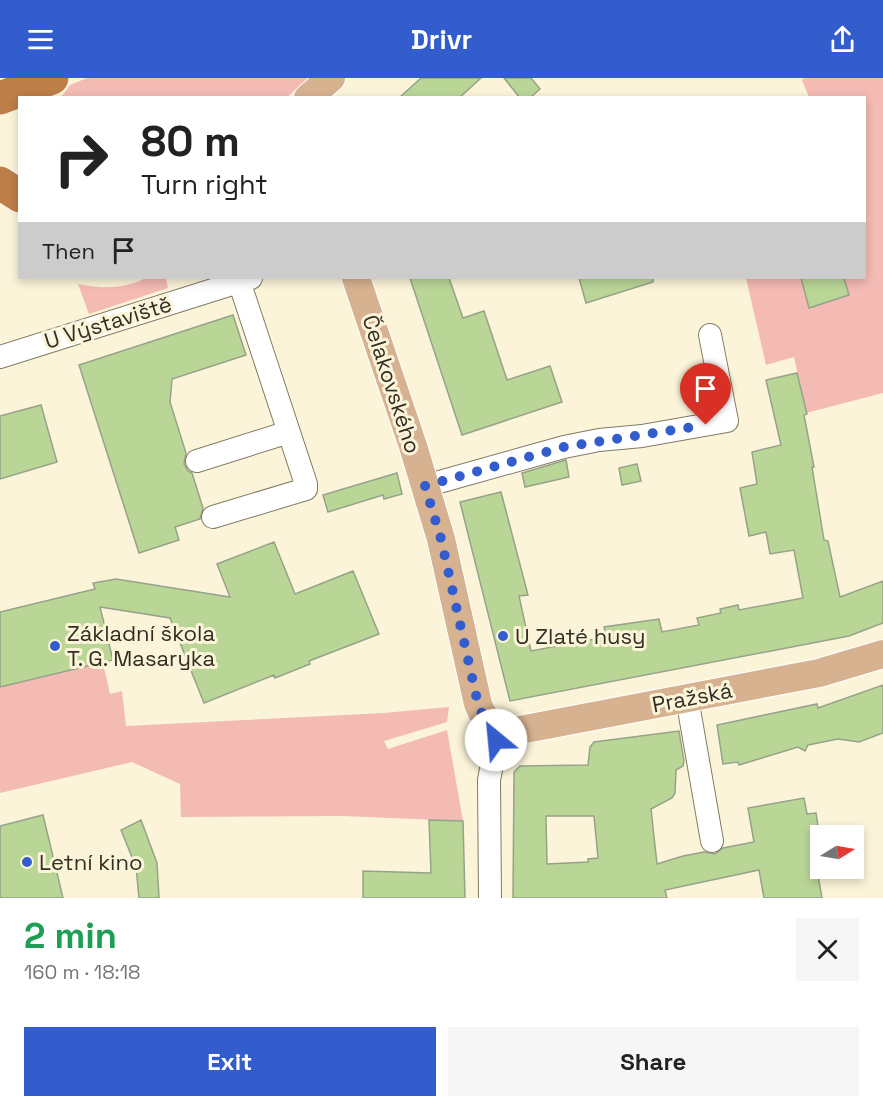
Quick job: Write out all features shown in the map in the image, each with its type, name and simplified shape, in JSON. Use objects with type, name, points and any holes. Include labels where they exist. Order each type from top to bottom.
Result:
[{"type":"highway","points":[[0,98],[52,78]]},
{"type":"highway","points":[[42,96],[58,78]]},
{"type":"highway","points":[[0,183],[18,195]]},
{"type":"main road","points":[[310,96],[331,78]]},
{"type":"main road","name":"Čelakovského","points":[[356,279],[444,550],[478,704],[484,718],[499,728]]},
{"type":"main road","name":"Pražská","points":[[499,728],[520,730],[819,673],[883,654]]},
{"type":"street","points":[[213,517],[306,489],[305,478],[245,279]]},
{"type":"street","name":"U Výstaviště","points":[[0,357],[245,279]]},
{"type":"street","points":[[425,486],[564,447],[727,421],[710,335]]},
{"type":"street","points":[[197,461],[290,432]]},
{"type":"street","points":[[687,698],[712,841]]},
{"type":"street","points":[[490,898],[489,780],[499,728]]},
{"type":"shaded area","points":[[87,78],[309,78],[288,96],[62,96],[70,85]]},
{"type":"shaded area","points":[[804,78],[883,78],[883,393],[806,413],[794,357],[766,365],[746,279],[866,279],[866,96],[809,96],[802,80]]},
{"type":"shaded area","points":[[144,279],[166,279],[168,288],[89,314],[78,284],[113,287]]},
{"type":"shaded area","points":[[103,663],[110,694],[122,691],[126,726],[384,713],[449,707],[447,722],[384,741],[388,749],[447,730],[463,821],[343,816],[181,817],[180,784],[132,762],[0,793],[0,687]]},
{"type":"building","points":[[421,78],[481,78],[461,96],[401,96]]},
{"type":"building","points":[[504,78],[531,78],[540,89],[532,96],[518,96]]},
{"type":"building","points":[[410,279],[449,279],[463,318],[484,311],[507,380],[550,366],[562,402],[462,435]]},
{"type":"building","points":[[579,279],[653,279],[653,282],[586,303]]},
{"type":"building","points":[[801,279],[844,279],[849,295],[809,308]]},
{"type":"building","points":[[233,315],[246,355],[172,379],[170,402],[186,453],[184,464],[192,473],[203,508],[200,519],[175,527],[179,540],[139,553],[79,365]]},
{"type":"building","points":[[797,373],[807,414],[804,415],[824,540],[828,541],[840,597],[883,581],[883,623],[849,636],[510,701],[460,502],[501,492],[528,595],[519,596],[531,651],[606,637],[604,627],[659,619],[662,632],[699,625],[697,618],[721,613],[720,609],[738,605],[739,610],[803,598],[794,550],[770,554],[766,532],[749,536],[740,488],[757,484],[752,452],[781,445],[766,380]]},
{"type":"building","points":[[41,405],[57,462],[0,479],[0,416]]},
{"type":"building","points":[[566,460],[569,477],[525,487],[522,473]]},
{"type":"building","points":[[637,464],[641,481],[622,485],[619,468]]},
{"type":"building","points":[[397,473],[402,494],[384,499],[383,495],[328,512],[323,495]]},
{"type":"building","points":[[274,542],[295,594],[353,571],[379,634],[309,661],[310,664],[275,678],[274,675],[204,703],[170,618],[100,607],[113,660],[0,687],[0,612],[95,589],[93,583],[116,579],[230,597],[217,564]]},
{"type":"building","points":[[883,685],[883,733],[859,742],[838,739],[808,745],[805,751],[798,747],[739,765],[738,762],[723,764],[717,725],[817,704],[818,708]]},
{"type":"building","points":[[679,731],[684,761],[683,766],[676,770],[675,793],[672,798],[651,809],[657,864],[704,852],[715,854],[723,848],[754,842],[748,808],[804,798],[807,814],[816,813],[818,825],[810,825],[810,879],[819,879],[822,898],[764,898],[759,870],[665,890],[667,898],[513,898],[514,772],[520,766],[588,765],[590,747],[594,742]],"holes":[[[546,816],[594,816],[598,858],[588,859],[588,862],[547,864]]]},
{"type":"building","name":"Letní kino","points":[[43,815],[63,898],[0,898],[0,826]]},
{"type":"building","name":"Letní kino","points":[[141,820],[157,863],[159,898],[139,898],[136,867],[121,830]]},
{"type":"building","points":[[429,820],[463,821],[465,898],[363,898],[363,871],[431,873]]},
{"type":"place","name":"U Zlaté husy","points":[[503,636]]},
{"type":"place","name":"Základní škola T. G. Masaryka","points":[[55,646]]},
{"type":"place","name":"Letní kino","points":[[27,862]]},
{"type":"route","points":[[496,740],[499,728],[489,723],[480,712],[441,539],[425,486],[564,447],[706,425]]}]
